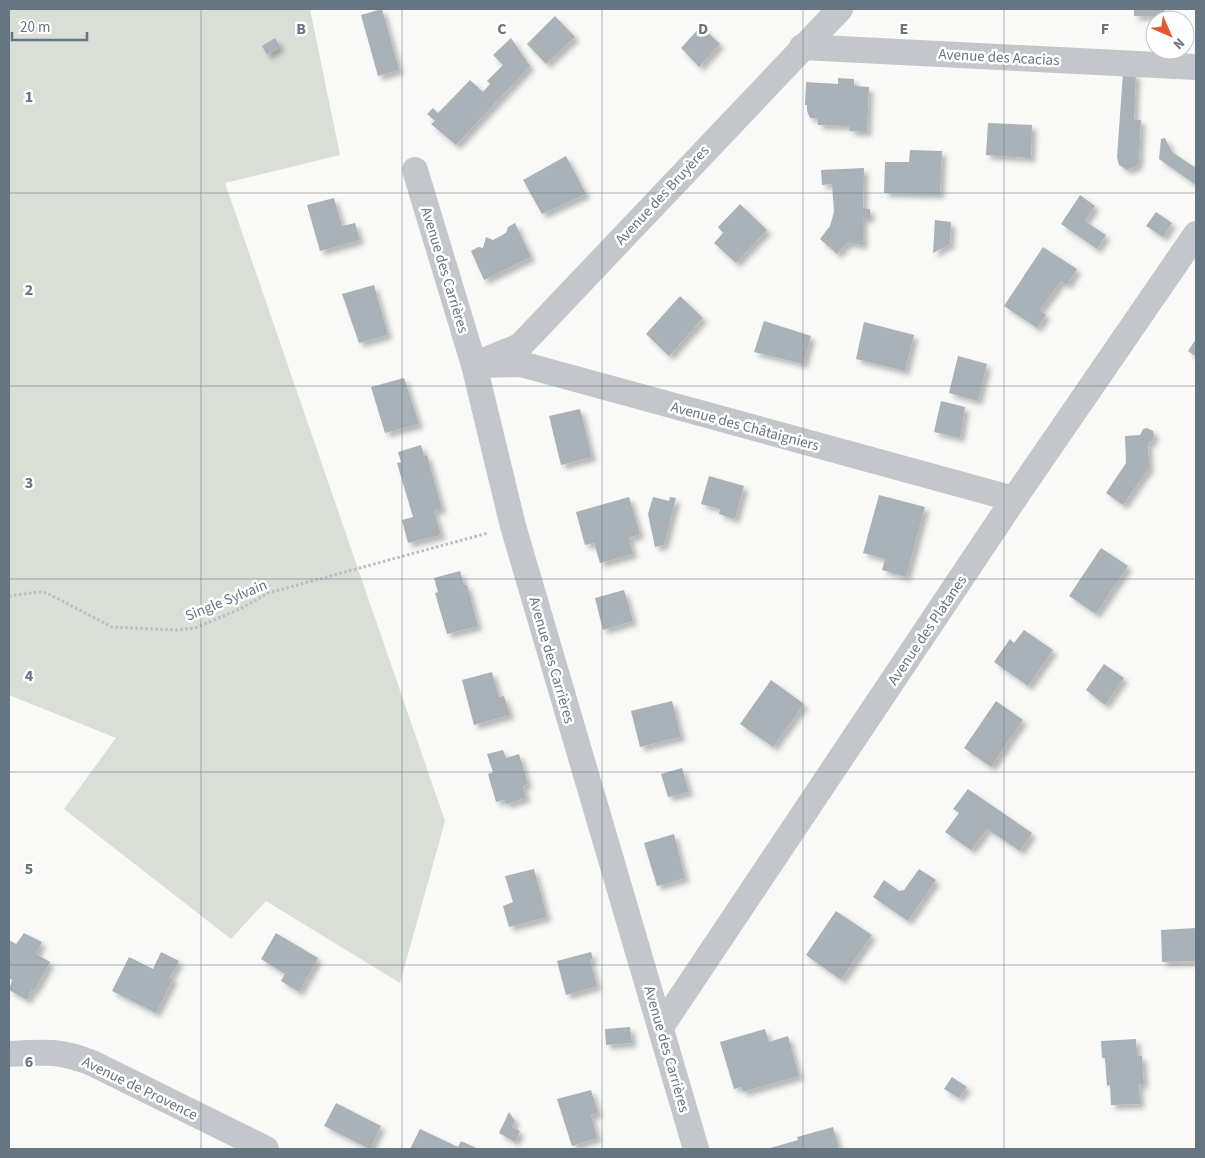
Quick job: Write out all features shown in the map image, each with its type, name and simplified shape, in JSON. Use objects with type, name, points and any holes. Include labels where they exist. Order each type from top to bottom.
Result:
[{"type":"street","name":"Avenue des Bruyères","points":[[474,365],[520,346],[840,9]]},
{"type":"street","name":"Avenue des Acacias","points":[[802,47],[1196,67]]},
{"type":"street","name":"Avenue des Carrières","points":[[415,170],[474,365],[513,526],[696,1149]]},
{"type":"street","name":"Avenue des Platanes","points":[[660,1027],[1014,500],[1196,234]]},
{"type":"street","name":"Avenue des Châtaigniers","points":[[474,365],[521,364],[1014,500]]},
{"type":"street","name":"Avenue de Provence","points":[[9,1054],[51,1051],[70,1054],[266,1149]]},
{"type":"path","name":"Single Sylvain","points":[[9,596],[38,592],[47,593],[112,627],[177,630],[195,628],[240,609],[268,594],[513,526]]},
{"type":"shaded area","points":[[9,9],[310,9],[340,155],[225,183],[445,821],[400,983],[266,901],[231,939],[64,809],[116,738],[9,695]]},
{"type":"building","points":[[382,9],[399,70],[378,76],[361,15]]},
{"type":"building","points":[[1134,9],[1165,9],[1145,10],[1145,16],[1134,16]]},
{"type":"building","points":[[555,16],[575,37],[546,64],[527,44]]},
{"type":"building","points":[[701,26],[720,44],[699,67],[681,48]]},
{"type":"building","points":[[275,38],[280,47],[267,55],[262,46]]},
{"type":"building","points":[[511,38],[530,66],[456,145],[431,124],[435,121],[427,114],[433,108],[438,113],[470,80],[483,92],[490,84],[487,81],[503,65],[493,55]]},
{"type":"building","points":[[1123,73],[1136,74],[1134,119],[1141,120],[1139,160],[1137,166],[1127,170],[1119,165],[1117,157]]},
{"type":"building","points":[[838,78],[854,79],[854,86],[869,87],[867,132],[850,131],[850,126],[818,125],[818,118],[810,118],[807,105],[805,105],[806,82],[838,84]]},
{"type":"building","points":[[988,123],[1032,125],[1031,158],[986,155]]},
{"type":"building","points":[[1165,138],[1172,152],[1196,168],[1196,185],[1159,159],[1161,139]]},
{"type":"building","points":[[910,150],[942,151],[940,194],[884,193],[885,162],[909,162]]},
{"type":"building","points":[[566,156],[586,194],[542,214],[523,180]]},
{"type":"building","points":[[864,168],[863,208],[870,209],[870,218],[863,218],[863,245],[847,243],[837,254],[820,239],[830,226],[834,212],[832,184],[822,185],[821,170]]},
{"type":"building","points":[[1080,195],[1095,206],[1085,221],[1106,235],[1097,249],[1061,224]]},
{"type":"building","points":[[334,198],[342,226],[355,223],[360,240],[320,251],[307,205]]},
{"type":"building","points":[[740,204],[767,230],[736,263],[714,243],[723,233],[718,227]]},
{"type":"building","points":[[1156,212],[1172,223],[1163,237],[1146,226]]},
{"type":"building","points":[[935,220],[951,222],[950,244],[933,253]]},
{"type":"building","points":[[515,223],[531,257],[484,280],[471,251],[478,247],[483,248],[486,237],[493,240],[506,233],[508,227]]},
{"type":"building","points":[[1043,247],[1077,269],[1067,285],[1061,281],[1040,310],[1046,315],[1037,328],[1004,306]]},
{"type":"building","points":[[374,285],[388,335],[359,343],[342,294]]},
{"type":"building","points":[[680,296],[703,318],[669,356],[646,334]]},
{"type":"building","points":[[764,321],[811,336],[803,364],[754,352]]},
{"type":"building","points":[[864,322],[914,335],[905,371],[856,359]]},
{"type":"building","points":[[1196,339],[1196,357],[1188,351]]},
{"type":"building","points":[[958,356],[987,364],[978,401],[949,393]]},
{"type":"building","points":[[404,378],[419,424],[385,433],[371,387]]},
{"type":"building","points":[[941,401],[965,407],[960,438],[934,432]]},
{"type":"building","points":[[580,409],[592,457],[561,465],[549,416]]},
{"type":"building","points":[[1147,428],[1153,431],[1154,436],[1152,441],[1148,443],[1149,468],[1123,505],[1106,493],[1126,463],[1125,436],[1140,435],[1143,429]]},
{"type":"building","points":[[421,445],[424,456],[427,455],[442,509],[434,511],[441,535],[408,543],[402,520],[413,517],[397,463],[401,462],[398,452]]},
{"type":"building","points":[[709,476],[744,486],[735,519],[719,514],[720,509],[701,504]]},
{"type":"building","points":[[879,495],[925,507],[906,577],[882,570],[885,559],[863,553]]},
{"type":"building","points":[[629,497],[640,534],[629,538],[633,554],[600,563],[594,543],[585,545],[576,512]]},
{"type":"building","points":[[653,497],[669,501],[670,497],[676,498],[664,545],[655,547],[648,514]]},
{"type":"building","points":[[1101,548],[1128,566],[1096,614],[1069,596]]},
{"type":"building","points":[[460,571],[464,585],[467,585],[478,626],[447,634],[435,593],[438,592],[434,578]]},
{"type":"building","points":[[624,590],[633,621],[603,630],[595,598]]},
{"type":"building","points":[[1024,630],[1053,650],[1028,686],[994,662],[1010,639],[1014,643]]},
{"type":"building","points":[[1104,664],[1124,678],[1105,705],[1086,690]]},
{"type":"building","points":[[492,672],[499,697],[504,696],[510,715],[474,725],[462,680]]},
{"type":"building","points":[[771,680],[804,704],[773,747],[740,724]]},
{"type":"building","points":[[672,701],[681,737],[640,747],[631,711]]},
{"type":"building","points":[[996,701],[1023,720],[991,767],[964,748]]},
{"type":"building","points":[[503,750],[506,758],[519,754],[528,784],[523,786],[526,798],[506,804],[504,800],[496,802],[488,774],[493,772],[487,754]]},
{"type":"building","points":[[682,768],[689,792],[668,797],[661,774]]},
{"type":"building","points":[[968,789],[1032,833],[1020,851],[987,829],[971,850],[945,832],[959,813],[953,809]]},
{"type":"building","points":[[674,834],[685,878],[657,886],[644,843]]},
{"type":"building","points":[[534,869],[547,917],[509,927],[503,906],[513,902],[505,876]]},
{"type":"building","points":[[919,869],[936,880],[908,921],[873,897],[884,880],[899,891],[904,890]]},
{"type":"building","points":[[836,911],[872,935],[841,980],[806,955]]},
{"type":"building","points":[[1196,928],[1196,961],[1162,962],[1161,930]]},
{"type":"building","points":[[24,933],[42,942],[36,954],[50,962],[27,1000],[9,990],[12,980],[9,978],[9,940],[16,944]]},
{"type":"building","points":[[276,933],[318,958],[299,992],[281,981],[285,974],[261,959]]},
{"type":"building","points":[[161,952],[179,961],[170,977],[173,979],[156,1013],[112,991],[129,957],[153,969]]},
{"type":"building","points":[[591,952],[593,959],[590,960],[597,986],[566,995],[557,961]]},
{"type":"building","points":[[630,1027],[632,1043],[606,1045],[605,1029]]},
{"type":"building","points":[[765,1029],[769,1042],[788,1036],[799,1076],[743,1092],[741,1087],[734,1089],[720,1042]]},
{"type":"building","points":[[1136,1039],[1137,1056],[1142,1056],[1144,1084],[1139,1084],[1140,1104],[1111,1105],[1110,1085],[1107,1086],[1105,1058],[1102,1058],[1101,1041]]},
{"type":"building","points":[[952,1077],[967,1087],[959,1098],[944,1089]]},
{"type":"building","points":[[591,1090],[598,1113],[591,1115],[597,1138],[572,1146],[557,1099]]},
{"type":"building","points":[[336,1103],[381,1126],[370,1149],[324,1126]]},
{"type":"building","points":[[509,1112],[515,1121],[512,1127],[520,1131],[515,1142],[499,1133]]},
{"type":"building","points":[[833,1127],[839,1149],[767,1149],[798,1140],[797,1137]]},
{"type":"building","points":[[420,1129],[458,1147],[461,1141],[478,1149],[410,1149]]}]
